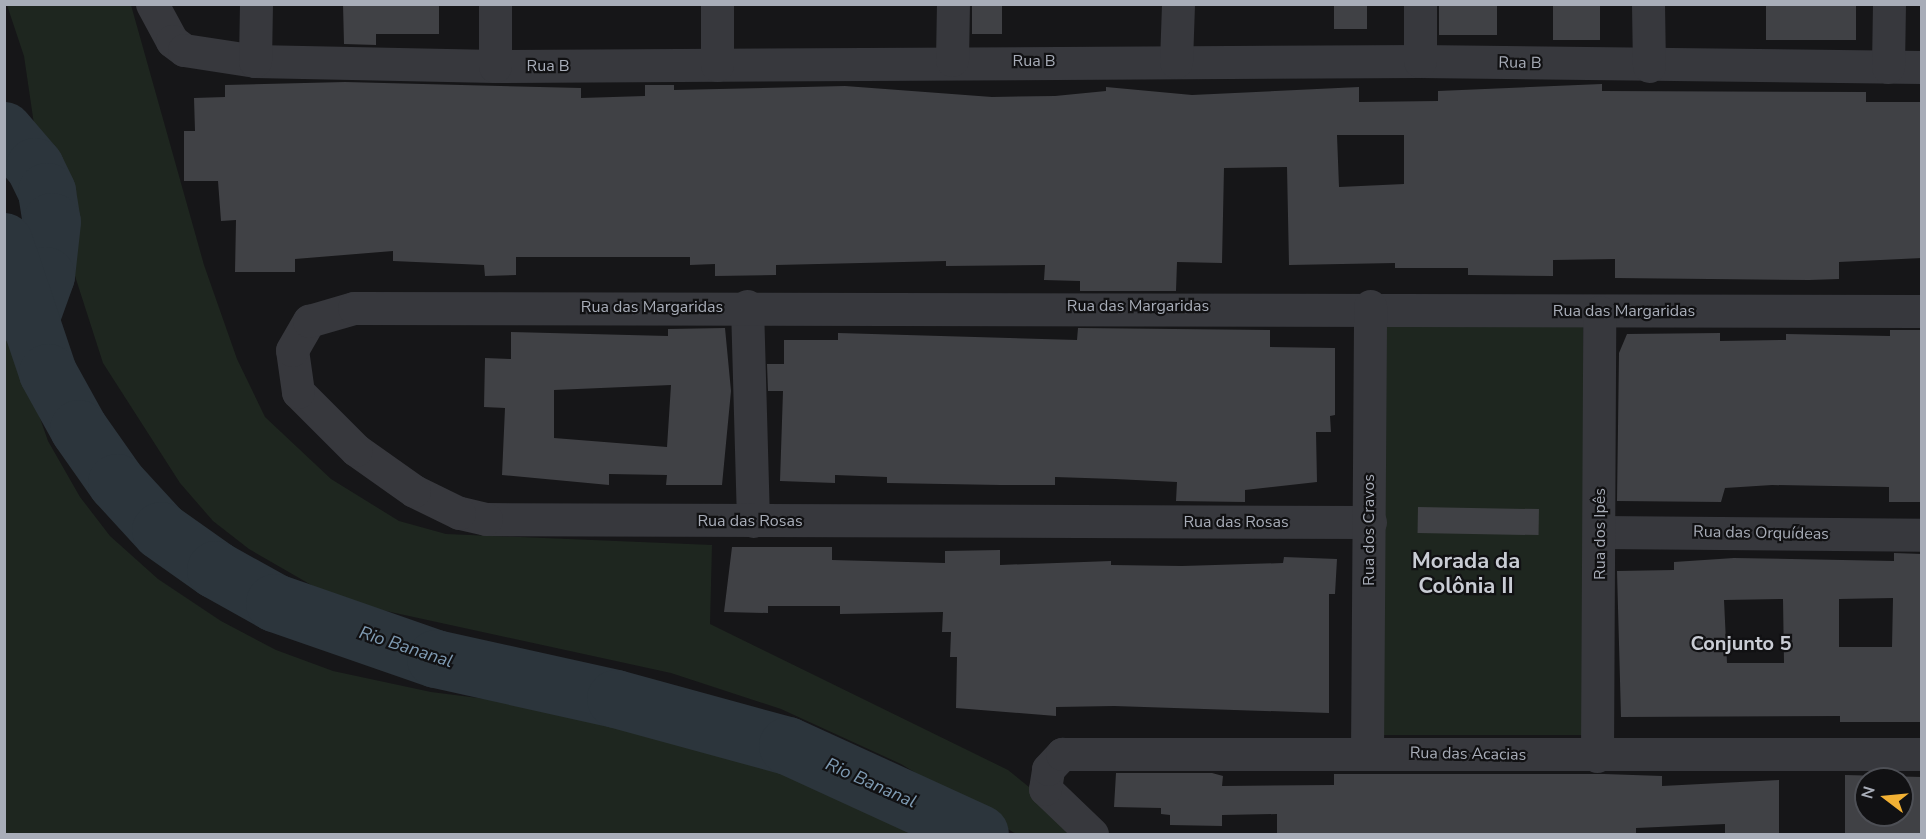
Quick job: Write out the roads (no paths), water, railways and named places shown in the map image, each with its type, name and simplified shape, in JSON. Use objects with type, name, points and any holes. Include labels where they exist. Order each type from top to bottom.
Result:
[{"type":"street","points":[[255,61],[256,4]]},
{"type":"street","points":[[495,4],[495,66]]},
{"type":"street","points":[[717,4],[717,65]]},
{"type":"street","points":[[952,60],[953,4]]},
{"type":"street","points":[[1176,62],[1178,4]]},
{"type":"street","points":[[1420,4],[1420,61]]},
{"type":"street","points":[[1648,4],[1649,66]]},
{"type":"street","points":[[1887,67],[1889,4]]},
{"type":"street","name":"Rua B","points":[[157,14],[184,51],[255,61],[495,66],[717,65],[952,60],[1420,61],[1649,66],[1922,67]]},
{"type":"street","points":[[747,306],[753,521]]},
{"type":"street","name":"Rua das Margaridas","points":[[354,308],[1370,306],[1599,312],[1922,311]]},
{"type":"street","name":"Rua dos Cravos","points":[[1367,753],[1370,306]]},
{"type":"street","name":"Rua das Rosas","points":[[354,308],[321,314],[299,334],[291,362],[298,392],[356,450],[414,491],[459,513],[486,519],[1370,522]]},
{"type":"street","name":"Rua dos Ipês","points":[[1597,756],[1601,532],[1599,312]]},
{"type":"street","name":"Rua das Orquídeas","points":[[1601,532],[1922,535]]},
{"type":"street","name":"Rua das Acacias","points":[[1092,834],[1047,794],[1048,769],[1069,752],[1597,756],[1922,754]]},
{"type":"waterway","points":[[4,131],[35,167],[47,192],[52,222],[46,276],[29,323]]},
{"type":"waterway","name":"Rio Bananal","points":[[4,242],[48,373],[79,429],[117,483],[161,531],[216,570],[275,603],[436,659],[616,699],[788,746],[980,834]]},
{"type":"district","name":"Morada da Colônia II","points":[[1466,574]]},
{"type":"district","name":"Conjunto 5","points":[[1741,643]]}]
